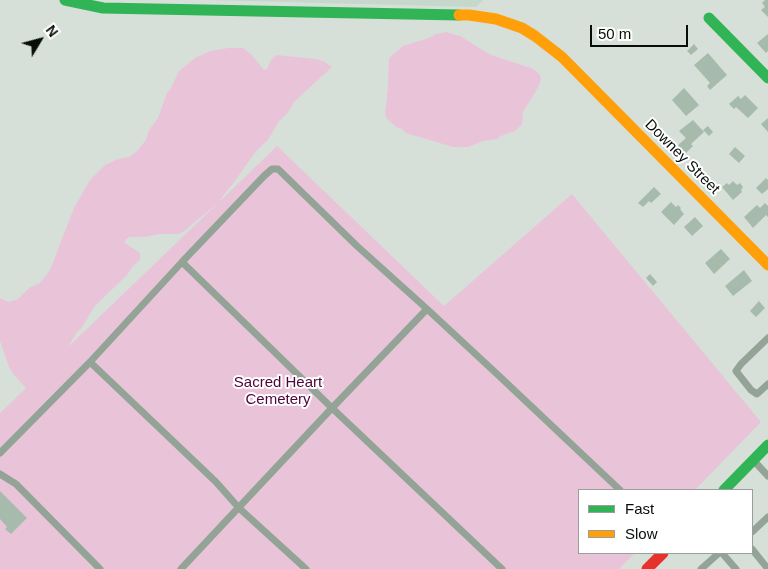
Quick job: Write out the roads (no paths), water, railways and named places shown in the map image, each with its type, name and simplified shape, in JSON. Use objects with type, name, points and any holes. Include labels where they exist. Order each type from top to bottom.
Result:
[{"type":"street","name":"Downey Street","points":[[65,0],[103,8],[469,15],[496,19],[522,28],[562,57],[768,265]]},
{"type":"street","points":[[709,18],[768,78]]},
{"type":"street","points":[[725,489],[768,445]]},
{"type":"street","points":[[647,569],[662,554]]},
{"type":"lane","points":[[0,453],[90,362],[264,176],[272,169],[278,169],[357,246],[619,489]]},
{"type":"lane","points":[[182,262],[332,408],[502,569]]},
{"type":"lane","points":[[180,569],[427,309]]},
{"type":"lane","points":[[768,338],[736,371],[754,393],[759,393],[768,384]]},
{"type":"lane","points":[[90,362],[216,482],[239,508],[306,569]]},
{"type":"lane","points":[[753,460],[768,476]]},
{"type":"lane","points":[[0,474],[16,484],[100,569]]},
{"type":"lane","points":[[753,531],[768,517]]},
{"type":"lane","points":[[753,550],[768,569]]},
{"type":"lane","points":[[701,569],[719,554]]},
{"type":"lane","points":[[721,554],[736,569]]},
{"type":"park label","name":"Sacred Heart Cemetery","points":[[278,392]]}]
